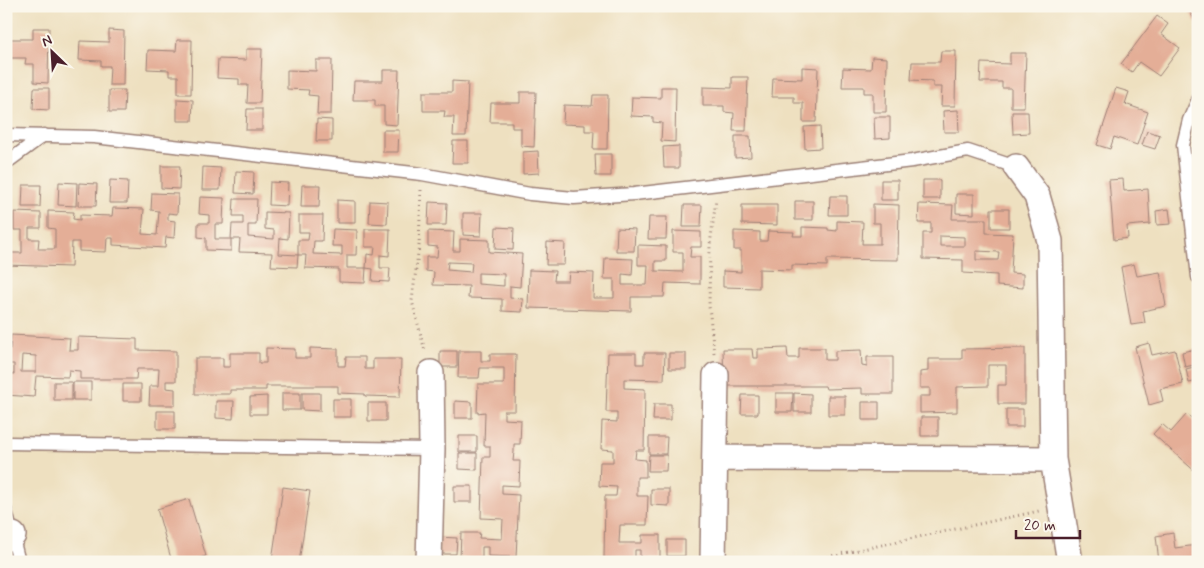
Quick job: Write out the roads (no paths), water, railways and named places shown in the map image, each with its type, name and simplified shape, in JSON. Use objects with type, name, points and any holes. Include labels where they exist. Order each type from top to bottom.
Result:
[{"type":"street","points":[[1016,167],[1037,196],[1050,241],[1053,459],[1070,562]]},
{"type":"street","points":[[429,562],[432,448],[431,373]]},
{"type":"street","points":[[713,562],[716,376]]},
{"type":"street","points":[[715,458],[1053,459]]},
{"type":"lane","points":[[1198,100],[1189,120],[1183,145],[1198,277]]},
{"type":"lane","points":[[6,135],[94,137],[422,174],[530,194],[574,198],[634,194],[912,161],[968,151],[1016,167]]},
{"type":"lane","points":[[6,163],[44,136]]},
{"type":"lane","points":[[1188,180],[1198,154]]},
{"type":"lane","points":[[6,443],[432,448]]},
{"type":"lane","points":[[6,511],[10,536],[19,562]]}]
